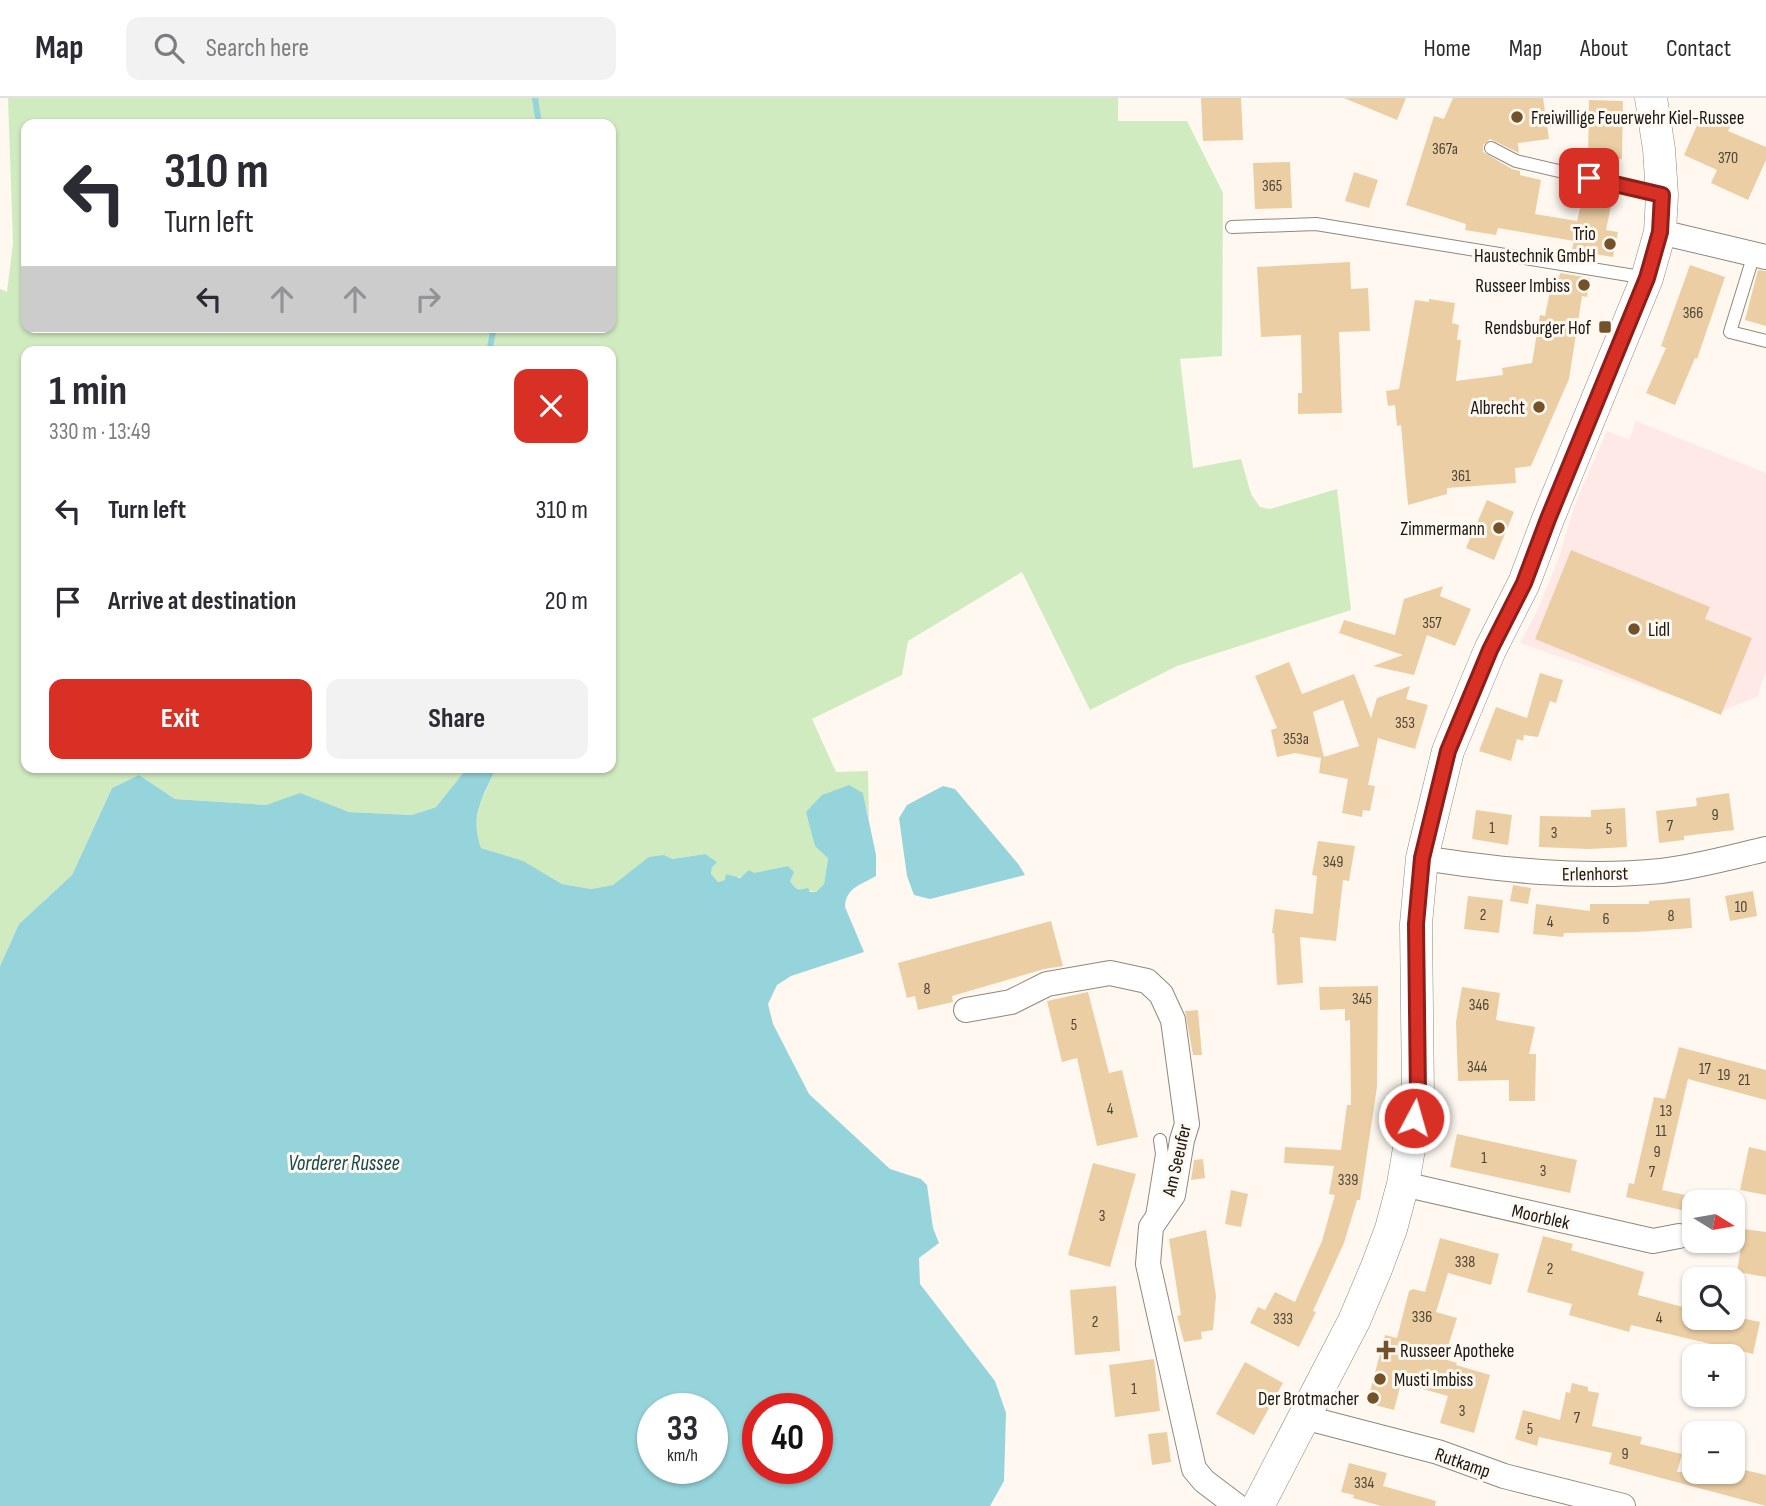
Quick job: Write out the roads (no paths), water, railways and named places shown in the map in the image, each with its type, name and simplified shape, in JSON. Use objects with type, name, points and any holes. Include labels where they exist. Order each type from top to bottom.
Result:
[{"type":"street","points":[[1258,1506],[1354,1321],[1376,1269],[1403,1184],[1418,1096],[1416,924],[1422,858],[1448,751],[1490,650],[1524,583],[1647,278],[1660,232],[1662,195],[1659,149],[1651,98]]},
{"type":"street","points":[[1660,232],[1760,256]]},
{"type":"street","name":"Erlenhorst","points":[[1422,858],[1502,870],[1578,875],[1663,871],[1766,849]]},
{"type":"street","name":"Am Seeufer","points":[[966,1010],[1012,1002],[1047,984],[1111,973],[1147,981],[1161,994],[1173,1020],[1187,1124],[1172,1195],[1151,1227],[1148,1264],[1194,1469],[1204,1481],[1237,1506]]},
{"type":"street","name":"Moorblek","points":[[1403,1184],[1653,1241],[1679,1237]]},
{"type":"street","name":"Rutkamp","points":[[1303,1417],[1438,1452],[1504,1476],[1623,1506]]},
{"type":"lane","points":[[1490,148],[1516,161],[1662,195]]},
{"type":"lane","points":[[1233,227],[1316,224],[1647,278]]},
{"type":"lane","points":[[1760,256],[1730,332],[1766,341]]},
{"type":"lane","points":[[1151,1227],[1162,1154],[1160,1140]]},
{"type":"water","name":"Vorderer Russee","points":[[463,773],[494,773],[477,816],[476,826],[481,848],[523,861],[562,884],[591,889],[613,885],[649,857],[664,855],[672,859],[705,854],[717,862],[712,867],[711,874],[718,882],[725,880],[726,874],[740,878],[749,870],[754,873],[788,866],[794,872],[790,881],[795,888],[808,888],[810,892],[816,892],[824,884],[828,858],[815,846],[806,812],[822,795],[849,785],[863,793],[876,855],[876,876],[851,891],[845,907],[864,952],[791,976],[777,985],[768,1004],[773,1024],[809,1094],[890,1169],[921,1179],[927,1185],[933,1228],[939,1243],[919,1258],[920,1284],[995,1381],[1006,1413],[1004,1481],[990,1506],[0,1506],[0,966],[19,924],[72,875],[112,788],[139,775],[175,799],[266,805],[300,793],[349,812],[412,815],[436,807]]},
{"type":"water","points":[[943,786],[955,789],[1025,875],[930,899],[914,895],[907,876],[899,818],[907,805]]},
{"type":"waterway","points":[[535,98],[538,119]]},
{"type":"waterway","points":[[490,346],[493,333]]},
{"type":"place","name":"Freiwillige Feuerwehr Kiel-Russee","points":[[1517,117]]},
{"type":"place","name":"Trio Haustechnik GmbH","points":[[1610,244]]},
{"type":"place","name":"Russeer Imbiss","points":[[1584,285]]},
{"type":"place","name":"Rendsburger Hof","points":[[1605,327]]},
{"type":"place","name":"Albrecht","points":[[1539,407]]},
{"type":"place","name":"Zimmermann","points":[[1499,528]]},
{"type":"place","name":"Lidl","points":[[1634,629]]},
{"type":"place","name":"Russeer Apotheke","points":[[1386,1350]]},
{"type":"place","name":"Musti Imbiss","points":[[1380,1379]]},
{"type":"place","name":"Der Brotmacher","points":[[1373,1398]]}]
